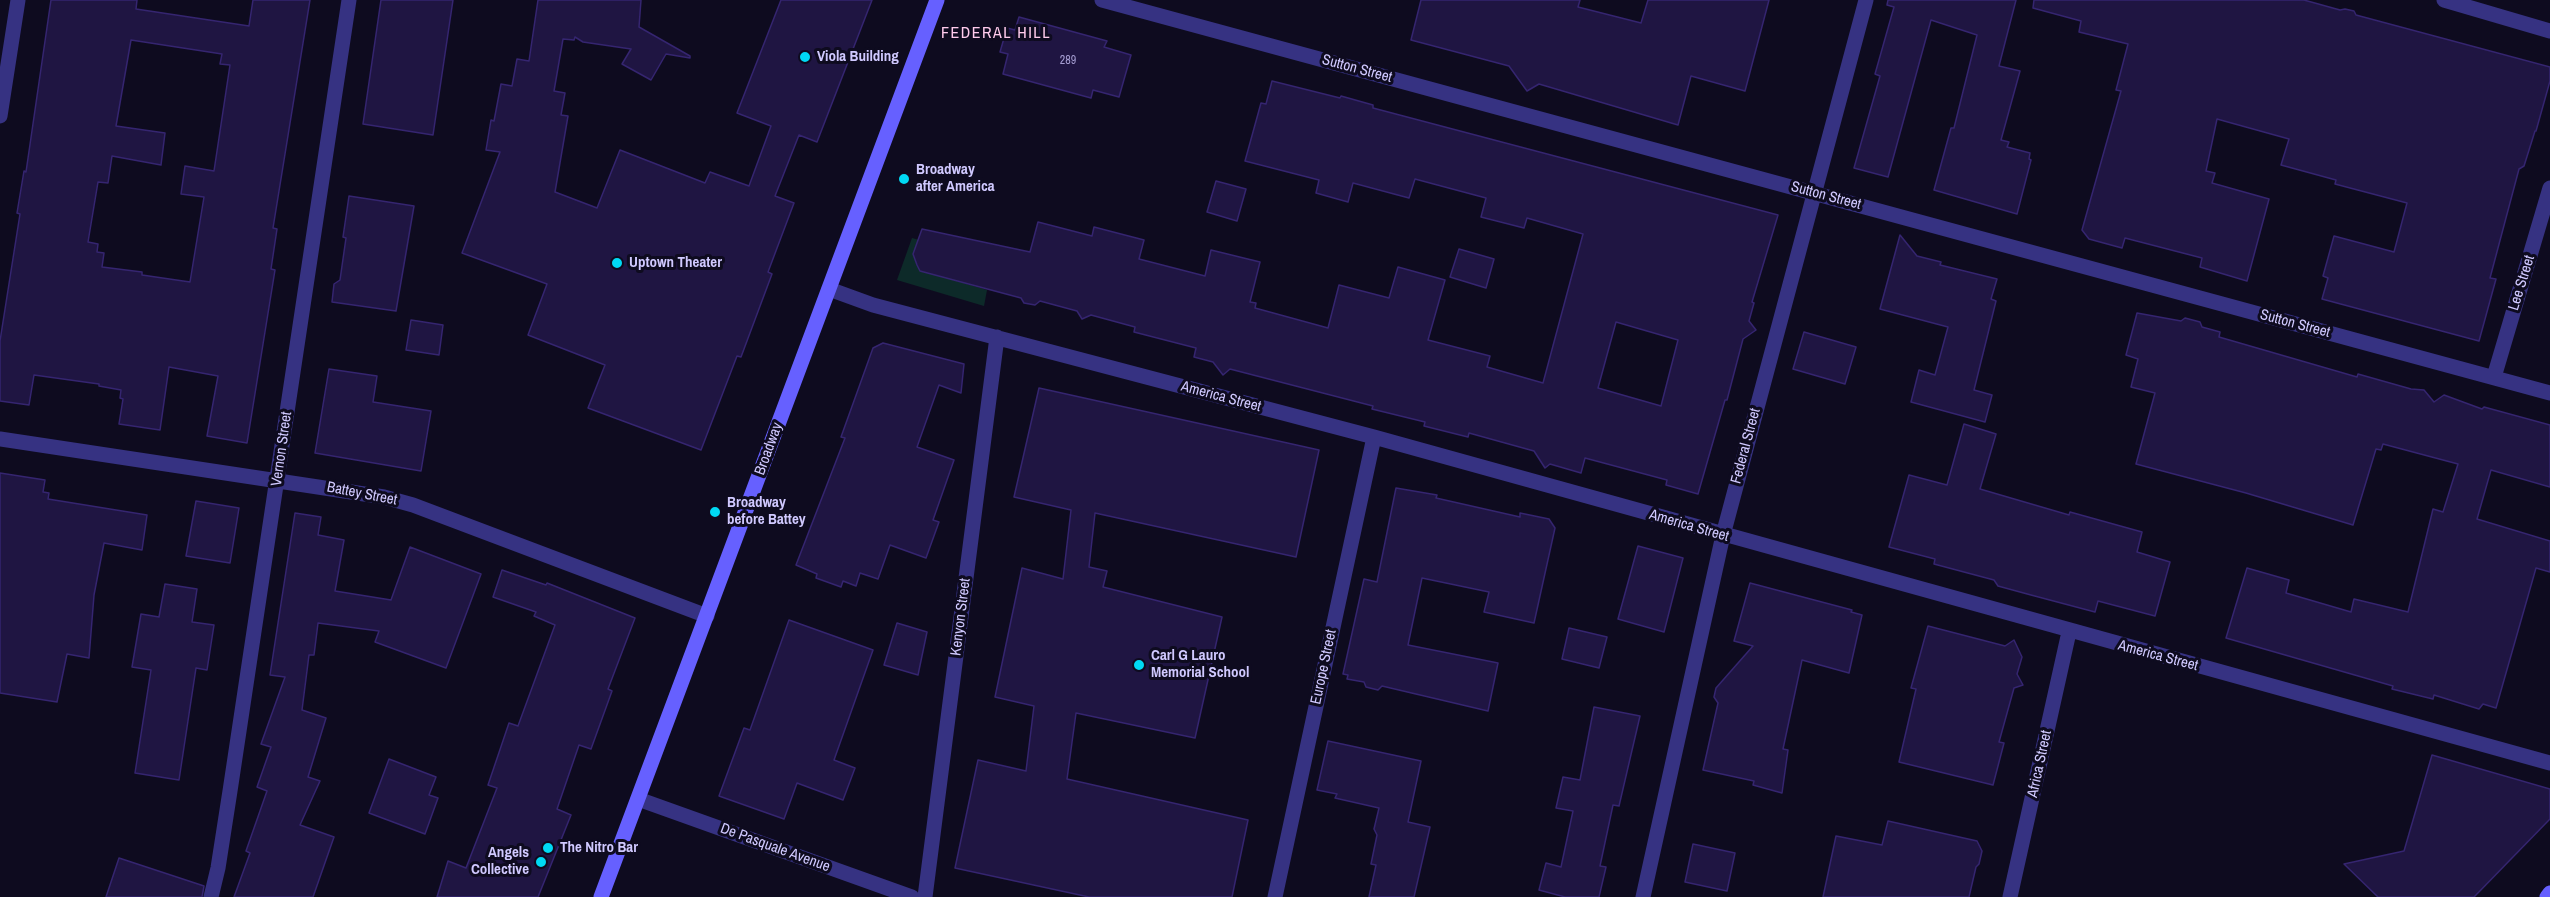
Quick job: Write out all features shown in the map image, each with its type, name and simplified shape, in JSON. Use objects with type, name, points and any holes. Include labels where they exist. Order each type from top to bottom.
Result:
[{"type":"main road","name":"Broadway","points":[[601,897],[937,0]]},
{"type":"main road","points":[[2547,897],[2550,893]]},
{"type":"street","points":[[0,116],[18,0]]},
{"type":"street","name":"Vernon Street","points":[[211,897],[218,868],[349,0]]},
{"type":"street","name":"Sutton Street","points":[[1102,0],[2550,393]]},
{"type":"street","name":"Federal Street","points":[[1643,897],[1723,535],[1866,0]]},
{"type":"street","points":[[2444,0],[2482,5],[2550,31]]},
{"type":"street","name":"Lee Street","points":[[2494,377],[2550,188]]},
{"type":"street","name":"America Street","points":[[829,289],[873,305],[1374,437],[2069,632],[2550,763]]},
{"type":"street","name":"Kenyon Street","points":[[925,897],[997,337]]},
{"type":"street","name":"Europe Street","points":[[1275,897],[1374,437]]},
{"type":"street","name":"Battey Street","points":[[0,439],[384,496],[707,616]]},
{"type":"street","name":"Africa Street","points":[[2010,897],[2069,632]]},
{"type":"street","name":"De Pasquale Avenue","points":[[638,799],[912,897]]},
{"type":"green space","points":[[912,238],[919,240],[913,254],[920,270],[987,290],[984,306],[897,280]]},
{"type":"building","points":[[51,0],[137,0],[136,9],[249,26],[253,0],[310,0],[273,228],[277,229],[271,269],[275,270],[247,443],[207,436],[218,376],[169,367],[160,430],[119,424],[123,399],[120,398],[121,390],[99,386],[99,384],[34,375],[29,405],[0,401],[0,341],[20,214],[17,213],[24,171],[26,172]],"holes":[[[131,40],[222,54],[220,64],[230,65],[214,171],[185,166],[181,194],[204,197],[190,282],[102,267],[104,253],[97,252],[98,244],[88,242],[98,182],[108,183],[112,156],[161,165],[165,133],[116,126]]]},
{"type":"building","points":[[381,0],[453,0],[433,135],[363,124]]},
{"type":"building","points":[[538,0],[641,0],[639,27],[690,56],[690,58],[666,54],[651,80],[622,64],[631,49],[583,42],[575,37],[574,40],[563,39],[554,91],[565,93],[561,115],[568,116],[555,192],[597,208],[620,150],[705,183],[710,172],[749,186],[771,126],[737,113],[781,0],[872,0],[817,142],[799,135],[775,196],[794,203],[768,272],[772,274],[741,357],[737,356],[701,450],[588,408],[605,365],[528,335],[547,284],[462,253],[500,152],[486,150],[501,84],[512,86],[517,59],[529,61]]},
{"type":"building","points":[[1421,0],[1580,0],[1578,7],[1641,23],[1648,0],[1769,0],[1745,91],[1691,76],[1678,125],[1539,84],[1527,91],[1509,66],[1411,40]]},
{"type":"building","points":[[1888,0],[2016,0],[1999,66],[2020,71],[2001,140],[2009,142],[2007,147],[2030,153],[2029,159],[2031,160],[2017,214],[1934,190],[1951,128],[1954,128],[1977,35],[1931,20],[1888,177],[1854,168],[1880,76],[1875,74],[1894,7],[1887,5]]},
{"type":"building","points":[[2034,0],[2304,0],[2340,10],[2354,11],[2356,15],[2550,67],[2550,81],[2536,131],[2524,166],[2519,169],[2490,278],[2496,279],[2479,341],[2322,299],[2328,278],[2323,276],[2334,236],[2394,252],[2407,203],[2335,184],[2336,180],[2281,165],[2289,139],[2217,119],[2206,171],[2215,173],[2212,183],[2269,199],[2247,281],[2200,267],[2202,258],[2125,238],[2122,248],[2089,239],[2082,230],[2121,91],[2116,90],[2128,44],[2079,32],[2081,21],[2033,8]]},
{"type":"building","points":[[1019,17],[1107,41],[1104,47],[1131,55],[1119,97],[1093,90],[1091,98],[1003,74],[1008,54],[1000,52],[1007,28],[1015,30]]},
{"type":"building","points":[[1272,81],[1340,98],[1341,96],[1373,105],[1373,108],[1778,215],[1752,302],[1754,303],[1749,321],[1756,330],[1743,339],[1698,494],[1666,485],[1667,480],[1585,458],[1581,473],[1550,464],[1545,468],[1534,451],[1469,433],[1468,437],[1424,426],[1425,422],[1372,409],[1373,406],[1230,369],[1223,375],[1213,362],[1194,357],[1196,348],[1134,332],[1135,327],[1091,315],[1082,319],[1077,311],[1040,301],[1035,305],[1024,303],[1021,298],[920,271],[917,265],[913,254],[922,229],[1030,252],[1038,222],[1092,236],[1094,227],[1144,240],[1139,259],[1205,276],[1211,250],[1260,262],[1250,302],[1256,303],[1255,308],[1328,328],[1339,285],[1389,298],[1398,267],[1445,280],[1428,340],[1490,356],[1487,367],[1543,383],[1583,234],[1527,218],[1524,228],[1481,217],[1486,198],[1415,179],[1409,198],[1353,183],[1348,202],[1316,193],[1319,180],[1245,161],[1261,103],[1266,104]],"holes":[[[1616,322],[1678,340],[1661,406],[1598,388]]]},
{"type":"building","points":[[1216,181],[1246,189],[1237,221],[1207,212]]},
{"type":"building","points":[[349,196],[414,206],[396,311],[332,302],[334,284],[340,280]]},
{"type":"building","points":[[1900,235],[1917,256],[1941,262],[1940,265],[1997,279],[1991,299],[1996,301],[1974,390],[1992,395],[1985,422],[1911,402],[1919,370],[1935,375],[1948,327],[1880,309]]},
{"type":"building","points":[[1459,249],[1494,259],[1486,288],[1450,277]]},
{"type":"building","points":[[2137,313],[2181,321],[2185,318],[2200,322],[2202,327],[2220,332],[2219,337],[2357,377],[2358,374],[2411,389],[2424,390],[2434,402],[2444,395],[2482,409],[2484,407],[2550,425],[2550,487],[2491,470],[2477,519],[2550,541],[2550,572],[2536,568],[2496,708],[2483,704],[2479,709],[2434,695],[2433,699],[2392,689],[2393,686],[2226,638],[2247,568],[2289,580],[2286,593],[2351,612],[2354,599],[2408,612],[2433,509],[2443,512],[2458,464],[2383,444],[2381,450],[2376,449],[2353,525],[2246,493],[2136,464],[2155,393],[2131,387],[2138,359],[2126,355]]},
{"type":"building","points":[[411,320],[443,325],[439,355],[406,350]]},
{"type":"building","points":[[1804,332],[1856,347],[1845,384],[1793,369]]},
{"type":"building","points":[[883,343],[964,364],[961,393],[939,385],[917,447],[954,460],[933,520],[939,522],[926,558],[890,545],[878,579],[860,573],[856,586],[843,581],[841,587],[816,578],[817,574],[796,565],[845,438],[841,437],[873,348]]},
{"type":"building","points":[[329,369],[377,376],[373,402],[431,411],[421,471],[315,453]]},
{"type":"building","name":"Carl G Lauro Memorial School","points":[[1039,388],[1319,450],[1296,557],[1095,513],[1089,567],[1107,571],[1103,587],[1222,617],[1195,738],[1076,713],[1067,779],[1248,820],[1232,897],[1089,897],[955,868],[978,760],[1026,771],[1034,706],[995,697],[1022,568],[1063,579],[1071,510],[1014,497]]},
{"type":"building","points":[[1964,424],[1996,434],[1980,489],[2069,515],[2070,512],[2142,532],[2137,552],[2170,562],[2155,616],[2098,601],[2095,612],[1998,586],[1994,580],[1934,564],[1935,559],[1889,547],[1909,475],[1947,485]]},
{"type":"building","points":[[0,473],[45,480],[43,492],[49,493],[48,499],[147,515],[142,550],[104,543],[94,595],[89,658],[67,654],[57,702],[0,693]]},
{"type":"building","points":[[1396,488],[1437,495],[1436,498],[1520,517],[1520,513],[1549,519],[1555,528],[1534,623],[1484,612],[1489,592],[1422,578],[1408,645],[1498,663],[1488,711],[1382,686],[1378,690],[1366,687],[1364,682],[1347,679],[1348,675],[1343,674],[1364,579],[1377,582]]},
{"type":"building","points":[[196,501],[239,508],[230,563],[186,556]]},
{"type":"building","points":[[295,513],[321,517],[318,535],[344,540],[335,591],[391,600],[410,547],[481,574],[446,668],[375,642],[379,631],[318,623],[314,655],[309,655],[302,710],[326,718],[308,777],[320,781],[300,825],[334,837],[313,897],[234,897],[250,853],[246,851],[267,791],[257,787],[271,747],[261,744],[285,677],[270,675]]},
{"type":"building","points":[[1638,546],[1683,558],[1664,632],[1618,619]]},
{"type":"building","points":[[502,570],[546,585],[547,583],[635,618],[608,689],[612,691],[591,749],[579,745],[557,809],[571,815],[538,897],[437,897],[448,861],[466,868],[497,788],[488,785],[509,723],[518,726],[555,625],[534,616],[536,612],[493,597]]},
{"type":"building","points":[[1750,583],[1852,610],[1851,612],[1862,615],[1849,673],[1802,660],[1783,749],[1788,750],[1782,793],[1753,785],[1754,781],[1703,770],[1718,703],[1714,697],[1716,688],[1753,646],[1734,641]]},
{"type":"building","points":[[165,584],[197,589],[192,622],[214,625],[207,670],[196,668],[179,780],[135,773],[151,670],[132,667],[141,614],[159,617]]},
{"type":"building","points":[[789,620],[873,650],[834,760],[855,768],[843,800],[797,783],[784,819],[719,796],[744,728],[750,730]]},
{"type":"building","points":[[897,623],[927,632],[918,675],[884,665]]},
{"type":"building","points":[[1928,626],[2005,646],[2014,640],[2022,657],[2017,674],[2023,685],[2014,688],[1999,742],[2004,743],[1993,785],[1899,762],[1916,689],[1911,688]]},
{"type":"building","points":[[1569,628],[1607,637],[1599,668],[1562,659]]},
{"type":"building","points":[[1594,707],[1640,716],[1619,806],[1613,805],[1600,866],[1606,867],[1599,897],[1565,897],[1539,890],[1546,863],[1561,867],[1573,811],[1556,808],[1563,777],[1580,780]]},
{"type":"building","points":[[1328,741],[1421,761],[1408,822],[1430,827],[1414,897],[1369,897],[1376,865],[1371,864],[1377,835],[1374,829],[1379,808],[1335,798],[1337,794],[1317,790]]},
{"type":"building","points":[[2432,755],[2550,789],[2550,819],[2474,897],[2378,897],[2344,864],[2404,851]]},
{"type":"building","points":[[389,759],[436,777],[429,795],[438,798],[425,834],[369,813]]},
{"type":"building","points":[[1888,821],[1977,841],[1982,851],[1969,897],[1823,897],[1836,836],[1882,845]]},
{"type":"building","points":[[1693,844],[1735,853],[1727,891],[1685,882]]},
{"type":"building","points":[[119,858],[204,886],[202,897],[106,897]]},
{"type":"place","name":"Viola Building","points":[[805,57]]},
{"type":"place","name":"Broadway after America","points":[[904,179]]},
{"type":"place","name":"Uptown Theater","points":[[617,263]]},
{"type":"place","name":"Broadway before Battey","points":[[715,512]]},
{"type":"place","name":"Carl G Lauro Memorial School","points":[[1139,665]]},
{"type":"place","name":"The Nitro Bar","points":[[548,848]]},
{"type":"place","name":"Angels Collective","points":[[541,862]]},
{"type":"district","name":"FEDERAL HILL","points":[[996,34]]}]
